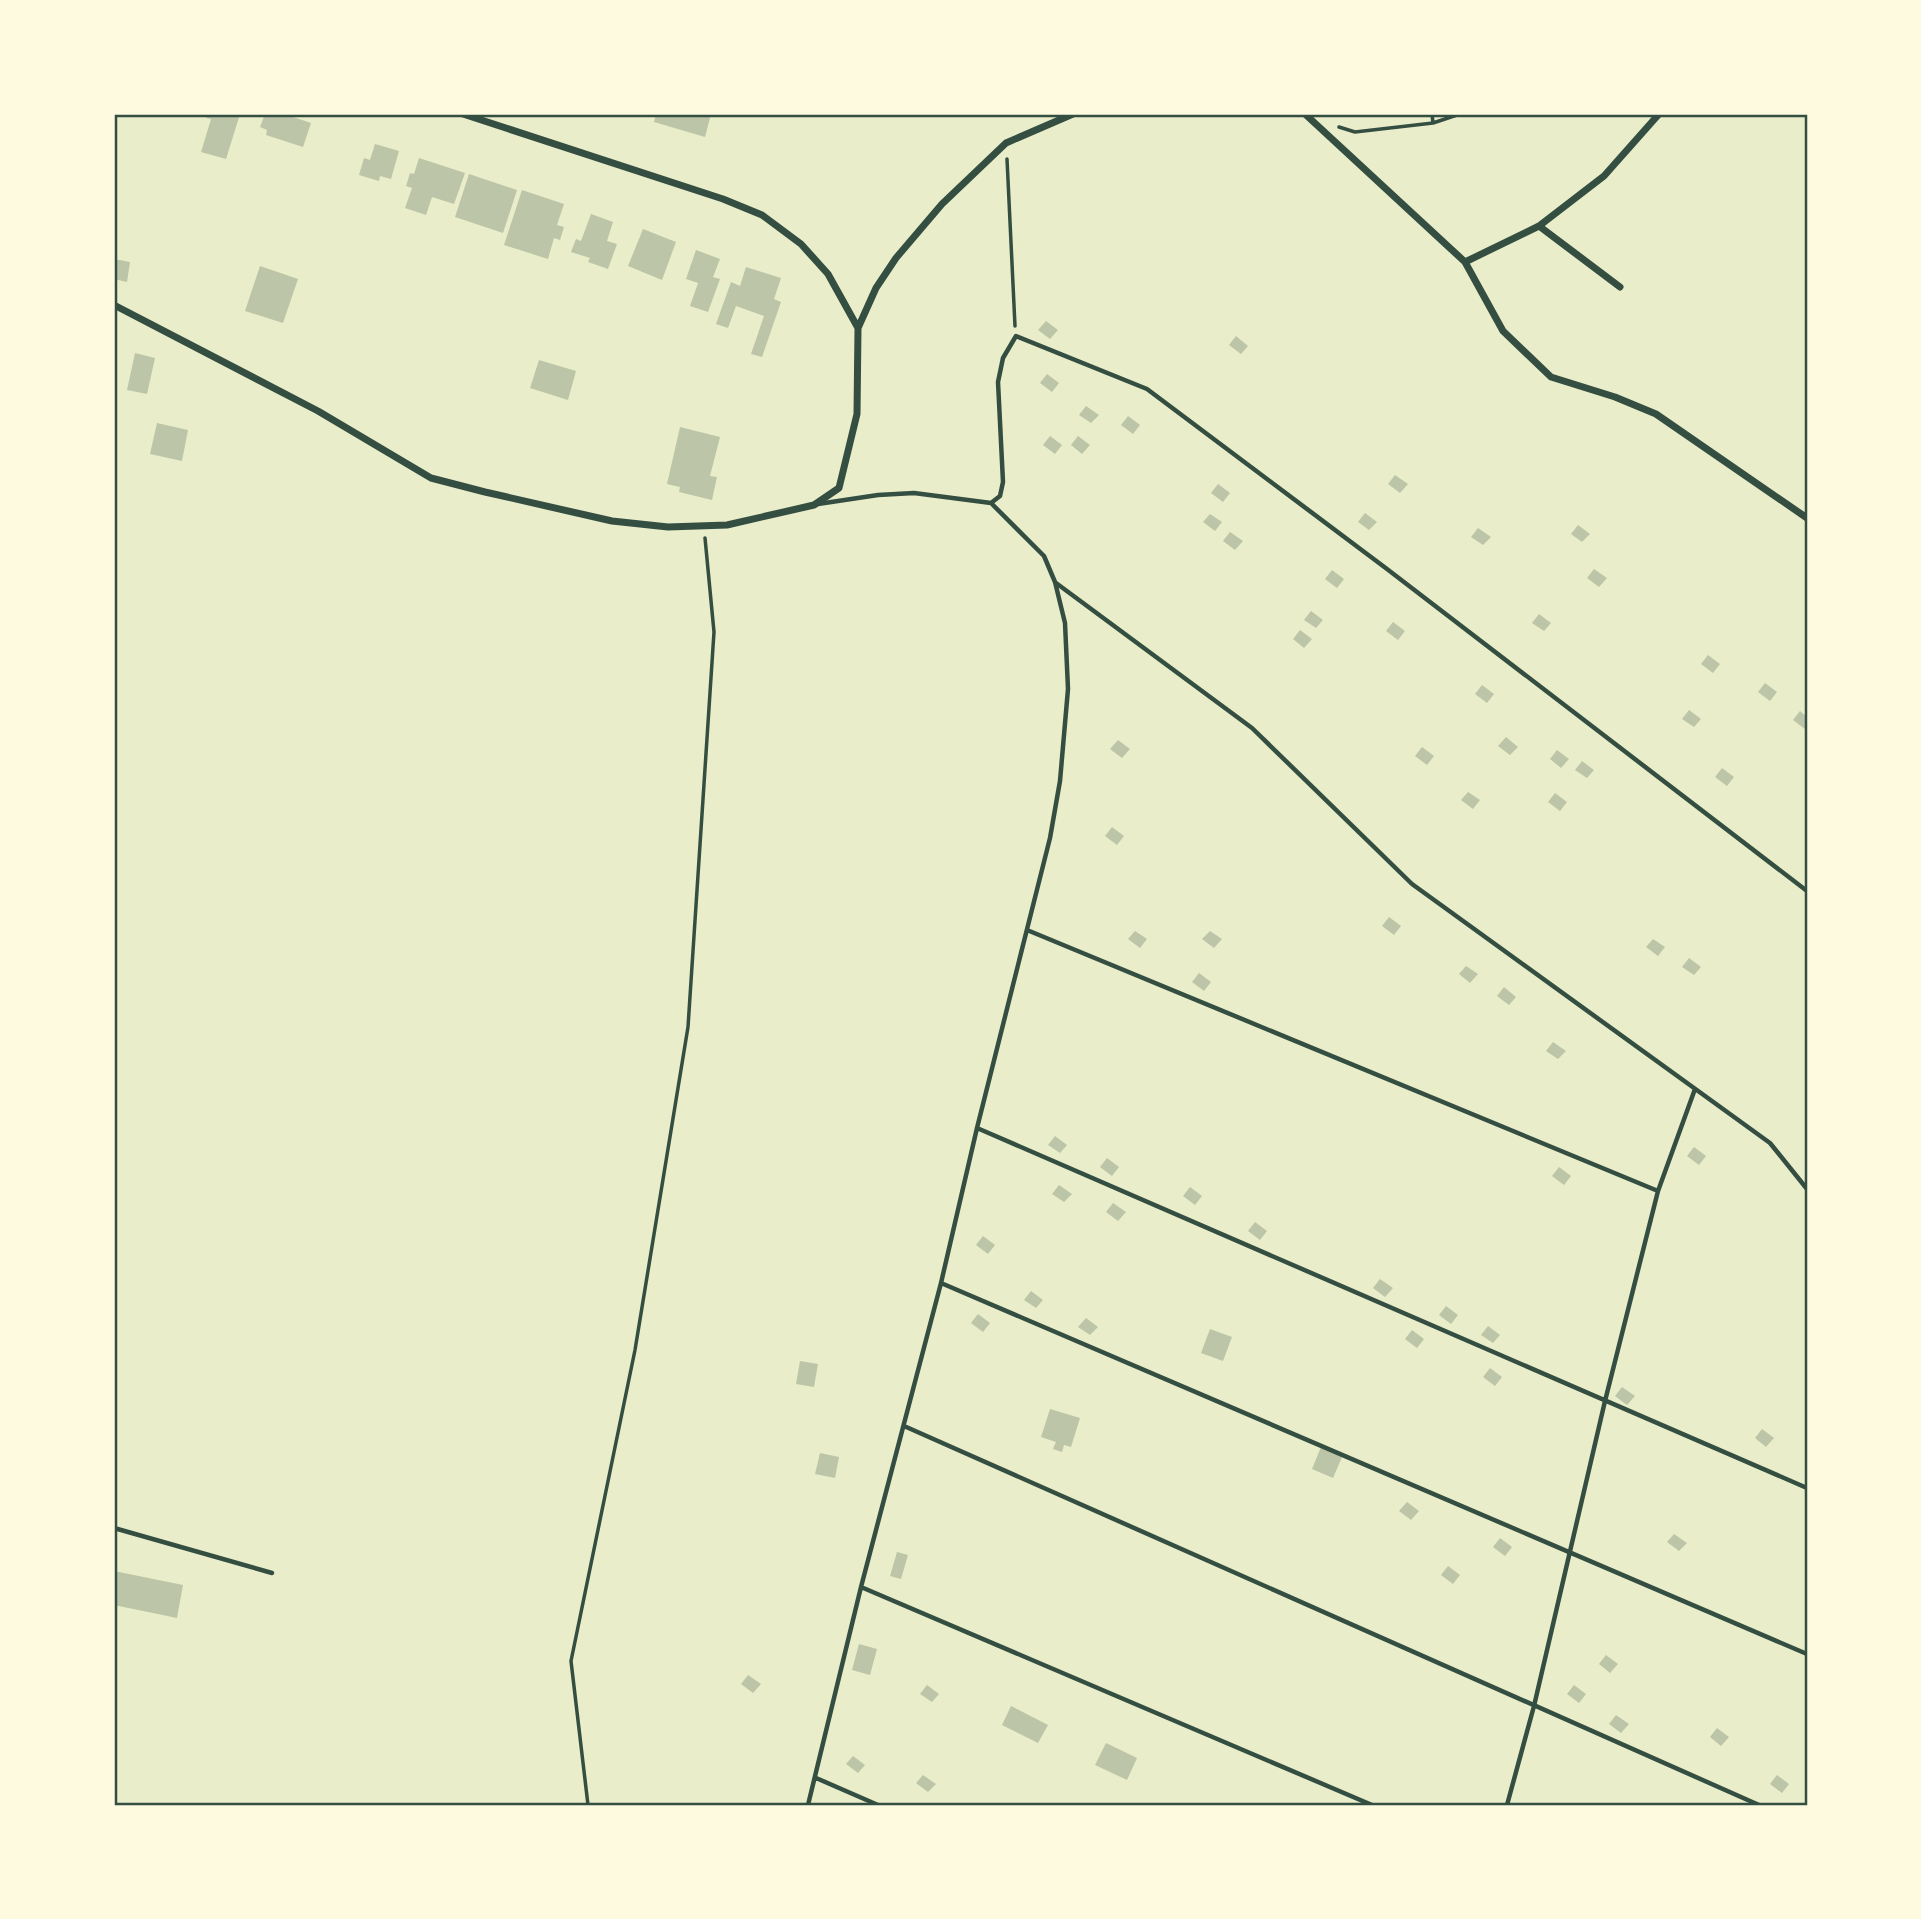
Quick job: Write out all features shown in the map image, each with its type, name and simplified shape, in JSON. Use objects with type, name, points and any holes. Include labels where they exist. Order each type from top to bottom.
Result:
[{"type":"street","points":[[463,114],[723,199],[762,215],[801,244],[828,274],[858,328]]},
{"type":"street","points":[[114,305],[318,411],[430,478],[612,521],[668,527],[727,525],[814,505],[839,488],[857,414],[858,328],[876,288],[896,258],[942,204],[1006,143],[1073,114]]},
{"type":"street","points":[[1465,262],[1539,226],[1604,176],[1659,114]]},
{"type":"street","points":[[1308,116],[1465,262],[1503,331],[1551,377],[1615,397],[1656,414],[1807,518]]},
{"type":"street","points":[[1539,226],[1620,287]]},
{"type":"lane","points":[[990,503],[1000,496],[1003,482],[998,382],[1003,358],[1016,336],[1147,389],[1807,891]]},
{"type":"lane","points":[[808,1805],[1051,838],[1068,689],[1065,623],[1055,582],[1044,556],[990,503],[914,493],[878,495],[814,505]]},
{"type":"lane","points":[[1055,582],[1252,728],[1412,884],[1770,1143],[1807,1189]]},
{"type":"lane","points":[[1027,930],[1658,1191]]},
{"type":"lane","points":[[1507,1805],[1534,1706],[1605,1401],[1658,1191],[1695,1089]]},
{"type":"lane","points":[[977,1128],[1807,1488]]},
{"type":"lane","points":[[941,1283],[1807,1654]]},
{"type":"lane","points":[[904,1426],[1759,1805]]},
{"type":"lane","points":[[114,1528],[272,1573]]},
{"type":"lane","points":[[861,1587],[1372,1805]]},
{"type":"lane","points":[[816,1778],[878,1805]]},
{"type":"path","points":[[1432,114],[1433,123]]},
{"type":"path","points":[[1308,116],[1355,132],[1433,123],[1460,114]]},
{"type":"path","points":[[1006,143],[1016,336]]},
{"type":"path","points":[[587,1805],[571,1661],[635,1350],[688,1027],[714,632],[704,526]]},
{"type":"building","points":[[208,114],[240,114],[226,159],[201,152],[211,119],[206,118]]},
{"type":"building","points":[[265,114],[284,114],[311,123],[303,147],[266,135],[267,130],[260,127]]},
{"type":"building","points":[[656,114],[711,114],[705,137],[654,122]]},
{"type":"building","points":[[375,144],[399,151],[391,179],[380,176],[379,181],[359,175],[364,158],[370,160]]},
{"type":"building","points":[[419,158],[465,173],[454,204],[432,197],[426,215],[405,208],[412,188],[406,186],[410,173],[414,174]]},
{"type":"building","points":[[469,174],[517,190],[503,233],[455,217]]},
{"type":"building","points":[[522,190],[564,204],[557,225],[564,227],[560,240],[554,238],[548,259],[504,245]]},
{"type":"building","points":[[591,214],[613,222],[607,241],[617,244],[608,269],[588,262],[590,258],[571,252],[576,239],[581,241]]},
{"type":"building","points":[[643,229],[676,242],[662,280],[628,266]]},
{"type":"building","points":[[696,250],[720,259],[713,277],[720,279],[708,312],[690,306],[698,283],[686,279]]},
{"type":"building","points":[[114,259],[130,262],[127,282],[114,279]]},
{"type":"building","points":[[260,266],[298,279],[283,323],[245,311]]},
{"type":"building","points":[[746,267],[781,278],[774,299],[781,302],[762,357],[751,354],[764,316],[736,306],[728,328],[716,324],[731,282],[740,286]]},
{"type":"building","points":[[1046,321],[1058,330],[1050,339],[1038,330]]},
{"type":"building","points":[[1236,336],[1248,346],[1241,354],[1229,345]]},
{"type":"building","points":[[135,353],[155,358],[147,394],[127,390]]},
{"type":"building","points":[[539,360],[576,371],[568,400],[530,388]]},
{"type":"building","points":[[1047,374],[1059,383],[1052,392],[1040,383]]},
{"type":"building","points":[[1086,406],[1099,415],[1091,423],[1079,415]]},
{"type":"building","points":[[1128,416],[1140,425],[1133,434],[1121,425]]},
{"type":"building","points":[[157,423],[188,430],[182,461],[150,454]]},
{"type":"building","points":[[680,427],[720,437],[710,476],[717,477],[712,500],[679,492],[680,487],[667,484]]},
{"type":"building","points":[[1050,436],[1062,445],[1055,454],[1043,445]]},
{"type":"building","points":[[1078,436],[1090,445],[1082,454],[1071,445]]},
{"type":"building","points":[[1395,475],[1408,484],[1400,493],[1388,484]]},
{"type":"building","points":[[1218,484],[1230,493],[1223,502],[1211,493]]},
{"type":"building","points":[[1365,513],[1377,522],[1369,530],[1358,522]]},
{"type":"building","points":[[1210,514],[1222,522],[1215,531],[1203,522]]},
{"type":"building","points":[[1578,525],[1590,534],[1582,542],[1571,534]]},
{"type":"building","points":[[1478,528],[1491,537],[1483,545],[1471,537]]},
{"type":"building","points":[[1230,532],[1243,541],[1235,550],[1223,541]]},
{"type":"building","points":[[1594,569],[1607,578],[1599,587],[1587,578]]},
{"type":"building","points":[[1332,570],[1344,579],[1337,588],[1325,579]]},
{"type":"building","points":[[1311,611],[1323,620],[1316,628],[1304,620]]},
{"type":"building","points":[[1539,614],[1551,623],[1544,631],[1532,623]]},
{"type":"building","points":[[1393,622],[1405,631],[1398,640],[1386,631]]},
{"type":"building","points":[[1300,630],[1312,639],[1304,648],[1293,639]]},
{"type":"building","points":[[1708,655],[1720,664],[1713,673],[1701,664]]},
{"type":"building","points":[[1765,683],[1777,692],[1770,701],[1758,692]]},
{"type":"building","points":[[1482,685],[1494,694],[1487,703],[1475,694]]},
{"type":"building","points":[[1689,710],[1701,719],[1694,727],[1682,719]]},
{"type":"building","points":[[1800,711],[1807,717],[1805,729],[1793,720]]},
{"type":"building","points":[[1506,737],[1518,747],[1510,755],[1498,746]]},
{"type":"building","points":[[1118,740],[1130,749],[1122,758],[1110,749]]},
{"type":"building","points":[[1422,747],[1434,756],[1427,765],[1415,756]]},
{"type":"building","points":[[1557,750],[1569,759],[1561,768],[1550,759]]},
{"type":"building","points":[[1582,761],[1594,770],[1587,778],[1575,770]]},
{"type":"building","points":[[1722,768],[1734,777],[1727,786],[1715,777]]},
{"type":"building","points":[[1468,792],[1480,800],[1473,809],[1461,800]]},
{"type":"building","points":[[1555,793],[1567,802],[1560,811],[1548,802]]},
{"type":"building","points":[[1112,827],[1124,836],[1117,845],[1105,836]]},
{"type":"building","points":[[1389,917],[1401,926],[1394,935],[1382,926]]},
{"type":"building","points":[[1135,931],[1147,939],[1140,948],[1128,939]]},
{"type":"building","points":[[1210,931],[1222,939],[1214,948],[1202,939]]},
{"type":"building","points":[[1653,939],[1665,947],[1658,956],[1646,947]]},
{"type":"building","points":[[1689,958],[1701,967],[1694,975],[1682,967]]},
{"type":"building","points":[[1466,966],[1478,974],[1470,983],[1459,974]]},
{"type":"building","points":[[1199,973],[1211,982],[1204,991],[1192,982]]},
{"type":"building","points":[[1504,987],[1516,997],[1509,1005],[1497,996]]},
{"type":"building","points":[[1553,1042],[1566,1051],[1558,1059],[1546,1051]]},
{"type":"building","points":[[1055,1136],[1067,1145],[1060,1153],[1048,1145]]},
{"type":"building","points":[[1694,1147],[1706,1156],[1699,1165],[1687,1156]]},
{"type":"building","points":[[1107,1158],[1119,1167],[1112,1176],[1100,1167]]},
{"type":"building","points":[[1559,1167],[1571,1176],[1564,1185],[1552,1176]]},
{"type":"building","points":[[1059,1185],[1072,1194],[1064,1202],[1052,1194]]},
{"type":"building","points":[[1190,1187],[1202,1196],[1195,1205],[1183,1196]]},
{"type":"building","points":[[1113,1203],[1126,1212],[1118,1221],[1106,1212]]},
{"type":"building","points":[[1255,1222],[1267,1231],[1260,1240],[1248,1231]]},
{"type":"building","points":[[983,1236],[995,1245],[988,1254],[976,1245]]},
{"type":"building","points":[[1380,1279],[1393,1288],[1385,1297],[1373,1288]]},
{"type":"building","points":[[1031,1291],[1043,1300],[1036,1308],[1024,1300]]},
{"type":"building","points":[[1446,1306],[1458,1315],[1451,1324],[1439,1315]]},
{"type":"building","points":[[978,1314],[990,1323],[983,1332],[971,1323]]},
{"type":"building","points":[[1086,1318],[1098,1327],[1090,1335],[1078,1327]]},
{"type":"building","points":[[1488,1326],[1500,1335],[1493,1343],[1481,1335]]},
{"type":"building","points":[[1210,1329],[1232,1337],[1223,1361],[1201,1353]]},
{"type":"building","points":[[1412,1330],[1424,1339],[1417,1348],[1405,1339]]},
{"type":"building","points":[[800,1361],[818,1364],[814,1387],[796,1384]]},
{"type":"building","points":[[1490,1368],[1502,1377],[1495,1386],[1483,1377]]},
{"type":"building","points":[[1622,1387],[1635,1396],[1627,1405],[1615,1396]]},
{"type":"building","points":[[1050,1409],[1080,1418],[1071,1447],[1064,1445],[1062,1452],[1053,1449],[1056,1442],[1041,1437]]},
{"type":"building","points":[[1762,1429],[1774,1438],[1766,1447],[1755,1438]]},
{"type":"building","points":[[1321,1447],[1342,1457],[1333,1478],[1312,1469]]},
{"type":"building","points":[[820,1453],[839,1457],[835,1478],[815,1474]]},
{"type":"building","points":[[1407,1502],[1419,1511],[1411,1520],[1399,1511]]},
{"type":"building","points":[[1674,1534],[1687,1543],[1679,1551],[1667,1542]]},
{"type":"building","points":[[1500,1538],[1512,1547],[1505,1556],[1493,1547]]},
{"type":"building","points":[[897,1552],[908,1555],[901,1579],[890,1576]]},
{"type":"building","points":[[1448,1566],[1460,1575],[1453,1584],[1441,1575]]},
{"type":"building","points":[[114,1571],[183,1585],[177,1618],[114,1605]]},
{"type":"building","points":[[859,1644],[877,1649],[870,1675],[852,1670]]},
{"type":"building","points":[[1606,1655],[1618,1664],[1610,1673],[1599,1664]]},
{"type":"building","points":[[748,1675],[761,1684],[753,1693],[741,1684]]},
{"type":"building","points":[[927,1685],[939,1694],[932,1702],[920,1694]]},
{"type":"building","points":[[1574,1685],[1586,1694],[1579,1703],[1567,1694]]},
{"type":"building","points":[[1011,1706],[1048,1725],[1038,1743],[1002,1725]]},
{"type":"building","points":[[1616,1715],[1629,1724],[1621,1733],[1609,1724]]},
{"type":"building","points":[[1717,1728],[1729,1737],[1721,1746],[1710,1737]]},
{"type":"building","points":[[1106,1743],[1137,1758],[1127,1780],[1095,1765]]},
{"type":"building","points":[[853,1756],[865,1765],[858,1773],[846,1764]]},
{"type":"building","points":[[923,1775],[936,1784],[928,1792],[916,1783]]},
{"type":"building","points":[[1777,1775],[1789,1784],[1782,1793],[1770,1784]]}]
